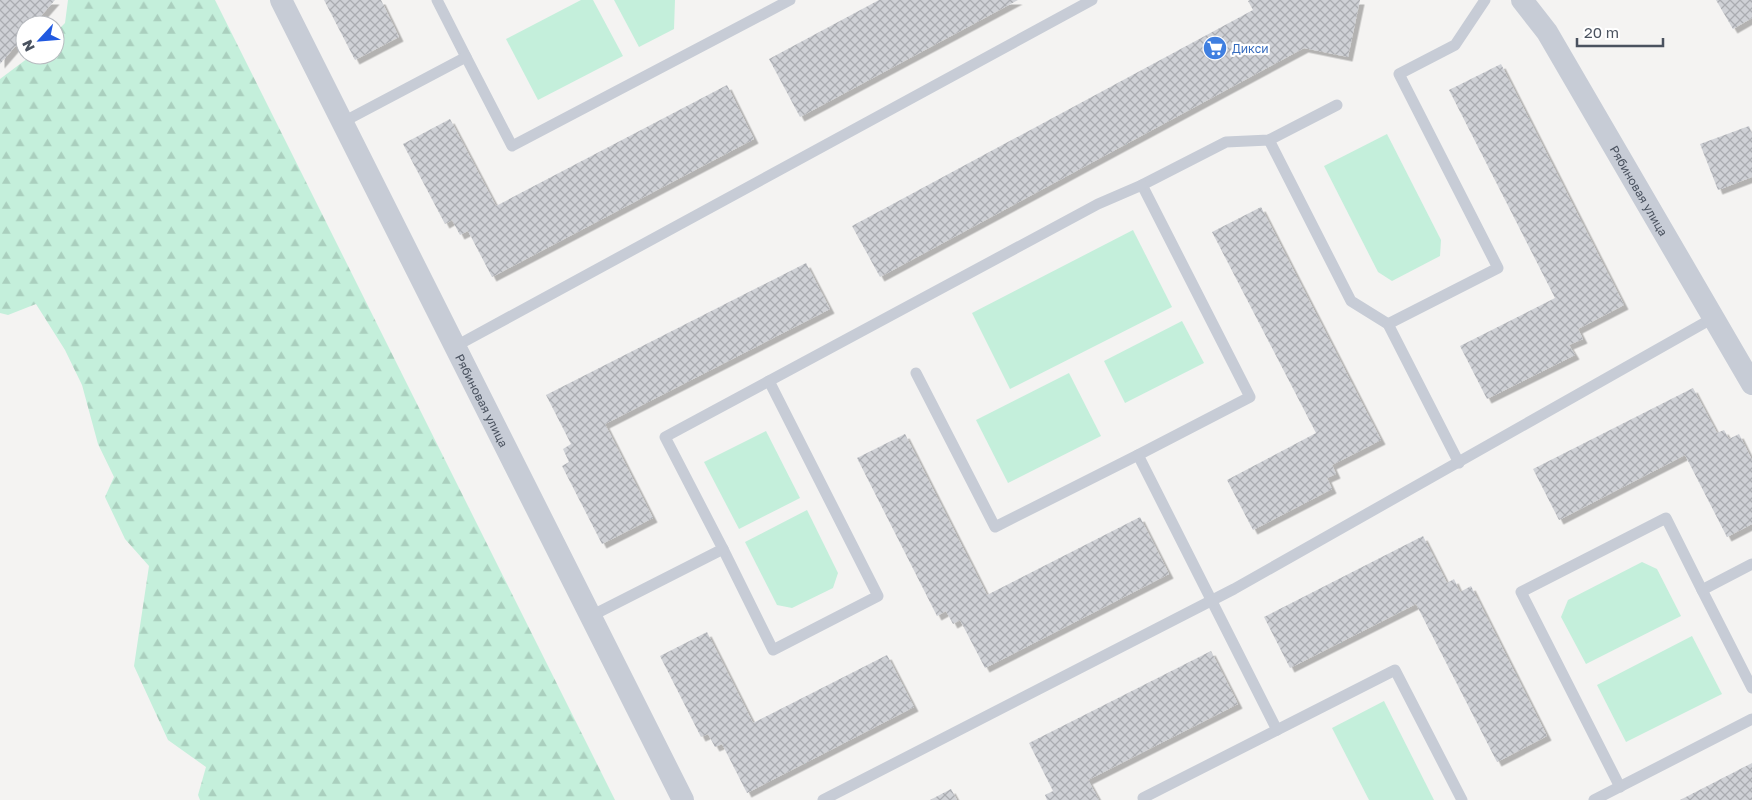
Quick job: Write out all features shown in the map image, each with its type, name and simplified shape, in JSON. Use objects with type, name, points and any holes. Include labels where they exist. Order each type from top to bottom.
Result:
[{"type":"street","name":"Рябиновая улица","points":[[281,0],[683,800]]},
{"type":"street","name":"Рябиновая улица","points":[[1522,0],[1547,32],[1752,384]]},
{"type":"lane","points":[[437,0],[512,146],[790,0]]},
{"type":"lane","points":[[456,346],[1092,0]]},
{"type":"lane","points":[[1388,324],[1498,268],[1399,74],[1455,45],[1484,0]]},
{"type":"lane","points":[[343,122],[466,57]]},
{"type":"lane","points":[[769,381],[878,596],[773,650],[665,437],[769,381],[1098,204],[1142,185],[1226,142],[1269,140],[1337,105]]},
{"type":"lane","points":[[1269,140],[1351,300],[1388,324],[1458,463]]},
{"type":"lane","points":[[916,373],[995,527],[1250,397],[1142,185]]},
{"type":"lane","points":[[823,800],[1212,601],[1713,318]]},
{"type":"lane","points":[[1138,454],[1277,730]]},
{"type":"lane","points":[[1620,787],[1521,592],[1666,518],[1752,688]]},
{"type":"lane","points":[[591,616],[723,549]]},
{"type":"lane","points":[[1702,590],[1752,564]]},
{"type":"lane","points":[[1144,800],[1143,798],[1395,670],[1462,800]]},
{"type":"lane","points":[[1594,800],[1752,720]]},
{"type":"green space","points":[[68,0],[215,0],[615,800],[200,800],[198,795],[206,767],[168,740],[134,666],[149,566],[125,539],[105,497],[114,477],[98,444],[82,385],[65,350],[36,304],[8,315],[0,313],[0,79],[19,65],[65,65],[65,23]]},
{"type":"green space","points":[[581,0],[593,0],[623,56],[538,100],[506,39]]},
{"type":"green space","points":[[614,0],[675,0],[674,29],[639,47]]},
{"type":"green space","points":[[1387,134],[1441,240],[1440,256],[1392,281],[1378,272],[1324,166]]},
{"type":"green space","points":[[1133,230],[1172,307],[1010,389],[972,313]]},
{"type":"green space","points":[[1182,321],[1204,363],[1125,403],[1104,361]]},
{"type":"green space","points":[[1069,373],[1101,436],[1008,483],[976,420]]},
{"type":"green space","points":[[766,431],[800,498],[739,529],[704,462]]},
{"type":"green space","points":[[807,510],[838,573],[833,588],[792,608],[777,605],[745,542]]},
{"type":"green space","points":[[1642,562],[1657,569],[1681,616],[1586,664],[1561,617],[1568,600]]},
{"type":"green space","points":[[1692,636],[1722,694],[1626,742],[1597,685]]},
{"type":"green space","points":[[1384,701],[1434,800],[1369,800],[1332,728]]},
{"type":"building","points":[[0,0],[55,0],[42,15],[15,15],[15,47],[0,64]]},
{"type":"building","points":[[324,0],[381,0],[399,37],[355,60]]},
{"type":"building","points":[[879,0],[1018,0],[800,117],[769,59]]},
{"type":"building","points":[[1360,0],[1348,57],[1304,48],[880,277],[852,226],[1253,10],[1248,1]]},
{"type":"building","points":[[1716,0],[1752,0],[1752,18],[1733,29]]},
{"type":"building","points":[[1501,64],[1624,305],[1578,329],[1583,339],[1569,345],[1575,355],[1487,399],[1460,346],[1555,298],[1449,90]]},
{"type":"building","points":[[727,85],[754,139],[492,277],[468,231],[460,235],[452,220],[445,224],[403,144],[450,119],[496,206]]},
{"type":"building","points":[[1749,126],[1752,134],[1752,177],[1718,190],[1700,144]]},
{"type":"building","points":[[1261,207],[1381,440],[1332,465],[1336,474],[1327,478],[1332,489],[1253,530],[1227,480],[1316,433],[1212,232]]},
{"type":"building","points":[[806,263],[830,309],[605,424],[653,518],[602,544],[562,466],[569,462],[563,449],[571,444],[546,395]]},
{"type":"building","points":[[1693,388],[1717,433],[1724,430],[1729,439],[1739,434],[1752,460],[1752,524],[1727,537],[1685,455],[1559,520],[1533,469]]},
{"type":"building","points":[[905,434],[987,595],[1140,517],[1169,574],[985,668],[960,620],[953,624],[946,611],[937,616],[857,458]]},
{"type":"building","points":[[1423,536],[1447,583],[1454,579],[1460,592],[1471,586],[1547,736],[1497,762],[1416,604],[1290,668],[1264,617]]},
{"type":"building","points":[[707,632],[753,723],[887,655],[914,707],[747,793],[722,744],[715,747],[708,734],[701,737],[660,656]]},
{"type":"building","points":[[1211,651],[1238,704],[1088,780],[1099,800],[1047,800],[1045,795],[1053,791],[1029,743]]},
{"type":"building","points":[[1752,763],[1752,800],[1680,800]]},
{"type":"building","points":[[951,789],[957,800],[930,800]]},
{"type":"place","name":"Дикси","points":[[1215,48]]}]
